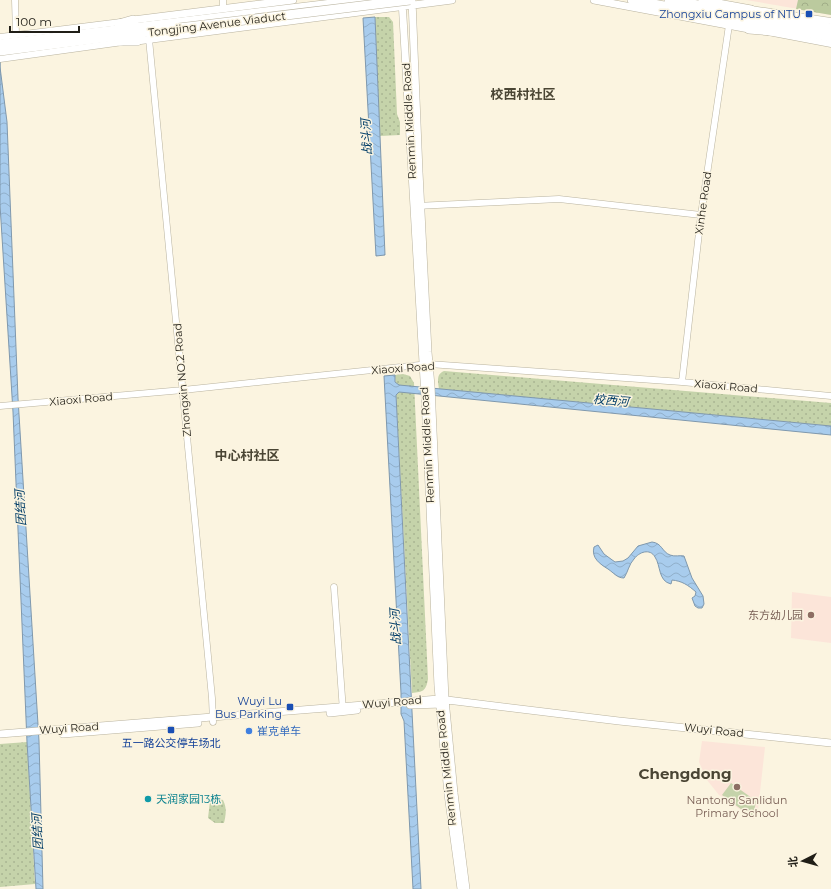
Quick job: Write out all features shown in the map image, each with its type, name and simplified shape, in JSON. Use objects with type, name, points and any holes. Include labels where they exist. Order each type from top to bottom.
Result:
[{"type":"highway","name":"Tongjing Avenue Viaduct","points":[[2,48],[366,0]]},
{"type":"highway","points":[[632,0],[686,6],[808,28]]},
{"type":"highway","points":[[669,0],[686,6]]},
{"type":"highway","name":"Tongjing Avenue Viaduct","points":[[178,25],[412,2]]},
{"type":"highway","points":[[751,9],[831,37]]},
{"type":"highway","points":[[63,40],[133,20]]},
{"type":"highway","points":[[749,29],[831,28]]},
{"type":"highway","points":[[63,40],[137,41]]},
{"type":"main road","points":[[133,20],[293,0]]},
{"type":"main road","points":[[137,41],[402,3],[452,0]]},
{"type":"main road","points":[[594,0],[749,29]]},
{"type":"main road","points":[[702,0],[751,9]]},
{"type":"main road","name":"Renmin Middle Road","points":[[412,2],[418,206],[442,702],[448,794],[461,889]]},
{"type":"main road","name":"Renmin Middle Road","points":[[402,3],[418,206]]},
{"type":"main road","name":"Renmin Middle Road","points":[[442,702],[466,889]]},
{"type":"main road","name":"Wuyi Road","points":[[442,702],[831,747]]},
{"type":"main road","name":"Wuyi Road","points":[[0,734],[42,733],[412,703],[442,702],[831,743]]},
{"type":"main road","name":"Wuyi Road","points":[[213,719],[343,712],[400,704]]},
{"type":"main road","name":"Wuyi Road","points":[[0,738],[25,734]]},
{"type":"street","points":[[15,0],[16,34]]},
{"type":"street","points":[[223,0],[224,8]]},
{"type":"street","points":[[751,9],[831,21]]},
{"type":"street","points":[[2,48],[16,34],[133,20]]},
{"type":"street","name":"Xinhe Road","points":[[682,382],[701,215],[729,25]]},
{"type":"street","points":[[749,29],[831,44]]},
{"type":"street","name":"Zhongxin NO.2 Road","points":[[149,39],[213,719]]},
{"type":"street","points":[[2,48],[137,41]]},
{"type":"street","points":[[418,206],[559,200],[701,215]]},
{"type":"street","name":"Xiaoxi Road","points":[[0,406],[182,390],[394,367],[426,365],[682,382],[831,396]]},
{"type":"street","points":[[334,587],[343,712]]},
{"type":"shaded area","points":[[746,0],[831,0],[831,15],[798,9]]},
{"type":"shaded area","name":"东方幼儿园","points":[[792,592],[831,597],[831,643],[791,638]]},
{"type":"shaded area","name":"Nantong Sanlidun Primary School","points":[[702,741],[765,747],[758,810],[754,819],[719,795],[707,780],[699,762]]},
{"type":"green space","points":[[798,0],[831,0],[831,15],[796,9]]},
{"type":"green space","points":[[375,17],[389,17],[393,22],[397,114],[400,122],[400,135],[380,136]]},
{"type":"green space","points":[[444,371],[831,403],[831,426],[439,389],[439,376],[441,372]]},
{"type":"green space","points":[[403,374],[410,376],[414,383],[428,679],[423,690],[412,693],[395,375]]},
{"type":"green space","points":[[27,742],[35,884],[0,887],[0,744]]},
{"type":"green space","points":[[731,783],[756,801],[753,818],[722,795]]},
{"type":"green space","points":[[217,798],[223,800],[226,808],[224,823],[215,823],[208,818],[210,801]]},
{"type":"water","points":[[375,17],[385,255],[376,256],[363,18]]},
{"type":"water","name":"团结河","points":[[0,67],[7,122],[18,398],[39,741],[43,889],[36,889],[27,742],[13,412],[0,205]]},
{"type":"water","points":[[395,375],[395,382],[399,385],[831,426],[831,435],[399,392],[396,395],[421,889],[413,889],[404,721],[401,714],[384,376]]},
{"type":"water","points":[[652,542],[658,544],[667,554],[684,556],[692,578],[703,596],[704,604],[702,608],[695,606],[692,598],[695,596],[696,592],[690,587],[679,581],[672,580],[671,584],[664,580],[653,554],[644,552],[636,557],[631,563],[624,578],[622,578],[602,565],[595,557],[593,551],[594,547],[598,545],[604,554],[615,562],[623,561],[628,558],[638,546]]},
{"type":"place","name":"Zhongxiu Campus of NTU","points":[[809,14]]},
{"type":"place","name":"东方幼儿园","points":[[811,615]]},
{"type":"place","name":"Wuyi Lu Bus Parking","points":[[290,707]]},
{"type":"place","name":"五一路公交停车场北","points":[[171,730]]},
{"type":"place","name":"崔克单车","points":[[249,731]]},
{"type":"place","name":"Nantong Sanlidun Primary School","points":[[737,787]]},
{"type":"place","name":"天润家园13栋","points":[[148,799]]},
{"type":"district","name":"校西村社区","points":[[523,94]]},
{"type":"district","name":"中心村社区","points":[[247,455]]},
{"type":"district","name":"Chengdong","points":[[685,773]]},
{"type":"water label","name":"战斗河","points":[[366,137]]},
{"type":"water label","name":"校西河","points":[[611,400]]},
{"type":"water label","name":"战斗河","points":[[395,627]]}]
